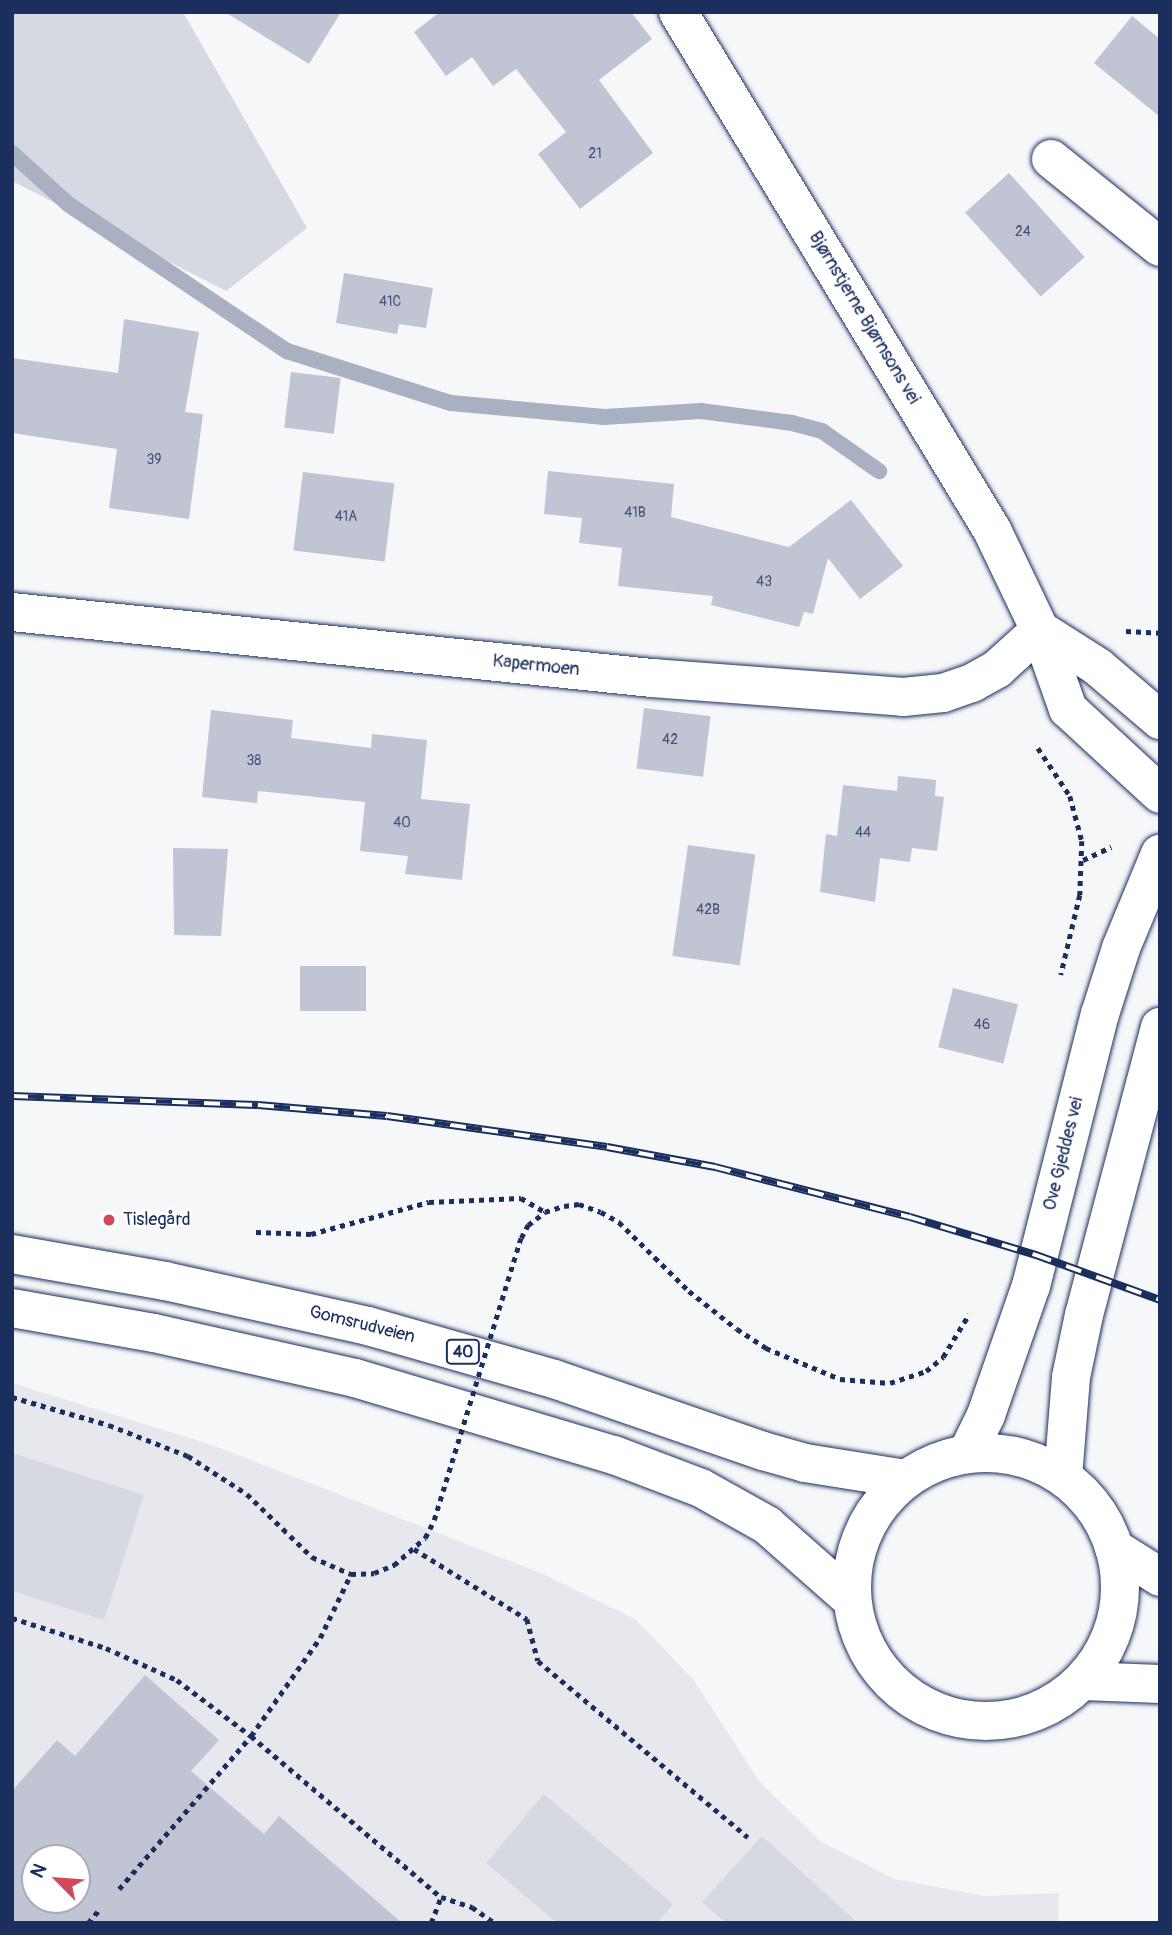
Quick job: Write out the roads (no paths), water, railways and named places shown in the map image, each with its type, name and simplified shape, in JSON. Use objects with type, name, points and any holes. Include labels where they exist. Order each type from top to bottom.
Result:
[{"type":"street","name":"Bjørnstjerne Bjørnsons vei","points":[[678,12],[992,530],[1040,630],[1068,709],[1160,794]]},
{"type":"street","points":[[1051,159],[1160,247]]},
{"type":"street","name":"Kapermoen","points":[[12,612],[652,678],[903,697],[943,693],[972,683],[997,669],[1040,630]]},
{"type":"street","points":[[1040,630],[1098,667],[1160,720]]},
{"type":"street","name":"Ove Gjeddes vei","points":[[967,1454],[986,1415],[1027,1299],[1100,1014],[1121,948],[1160,854]]},
{"type":"street","points":[[1063,1477],[1071,1377],[1084,1315],[1160,1027]]},
{"type":"street","name":"Gomsrudveien","points":[[12,1254],[165,1281],[368,1326],[554,1379],[784,1457],[906,1479]]},
{"type":"street","points":[[12,1308],[154,1333],[355,1378],[614,1455],[701,1488],[747,1512],[791,1542],[852,1600]]},
{"type":"street","points":[[967,1454],[1012,1456],[1063,1477],[1091,1505],[1114,1548],[1119,1595],[1115,1622],[1083,1681],[1040,1709],[1010,1718],[978,1720],[947,1715],[918,1702],[879,1667],[859,1631],[852,1600],[852,1572],[869,1520],[906,1479],[935,1463],[967,1454]]},
{"type":"street","points":[[1114,1548],[1160,1577]]},
{"type":"street","points":[[1083,1681],[1160,1684]]},
{"type":"waterway","points":[[12,153],[68,204],[287,351],[451,403],[604,417],[701,411],[792,423],[822,431],[879,471]]},
{"type":"railway","points":[[12,1096],[258,1105],[387,1116],[607,1147],[715,1167],[910,1217],[1036,1255],[1160,1300]]},
{"type":"place","name":"Tislegård","points":[[109,1220]]}]
